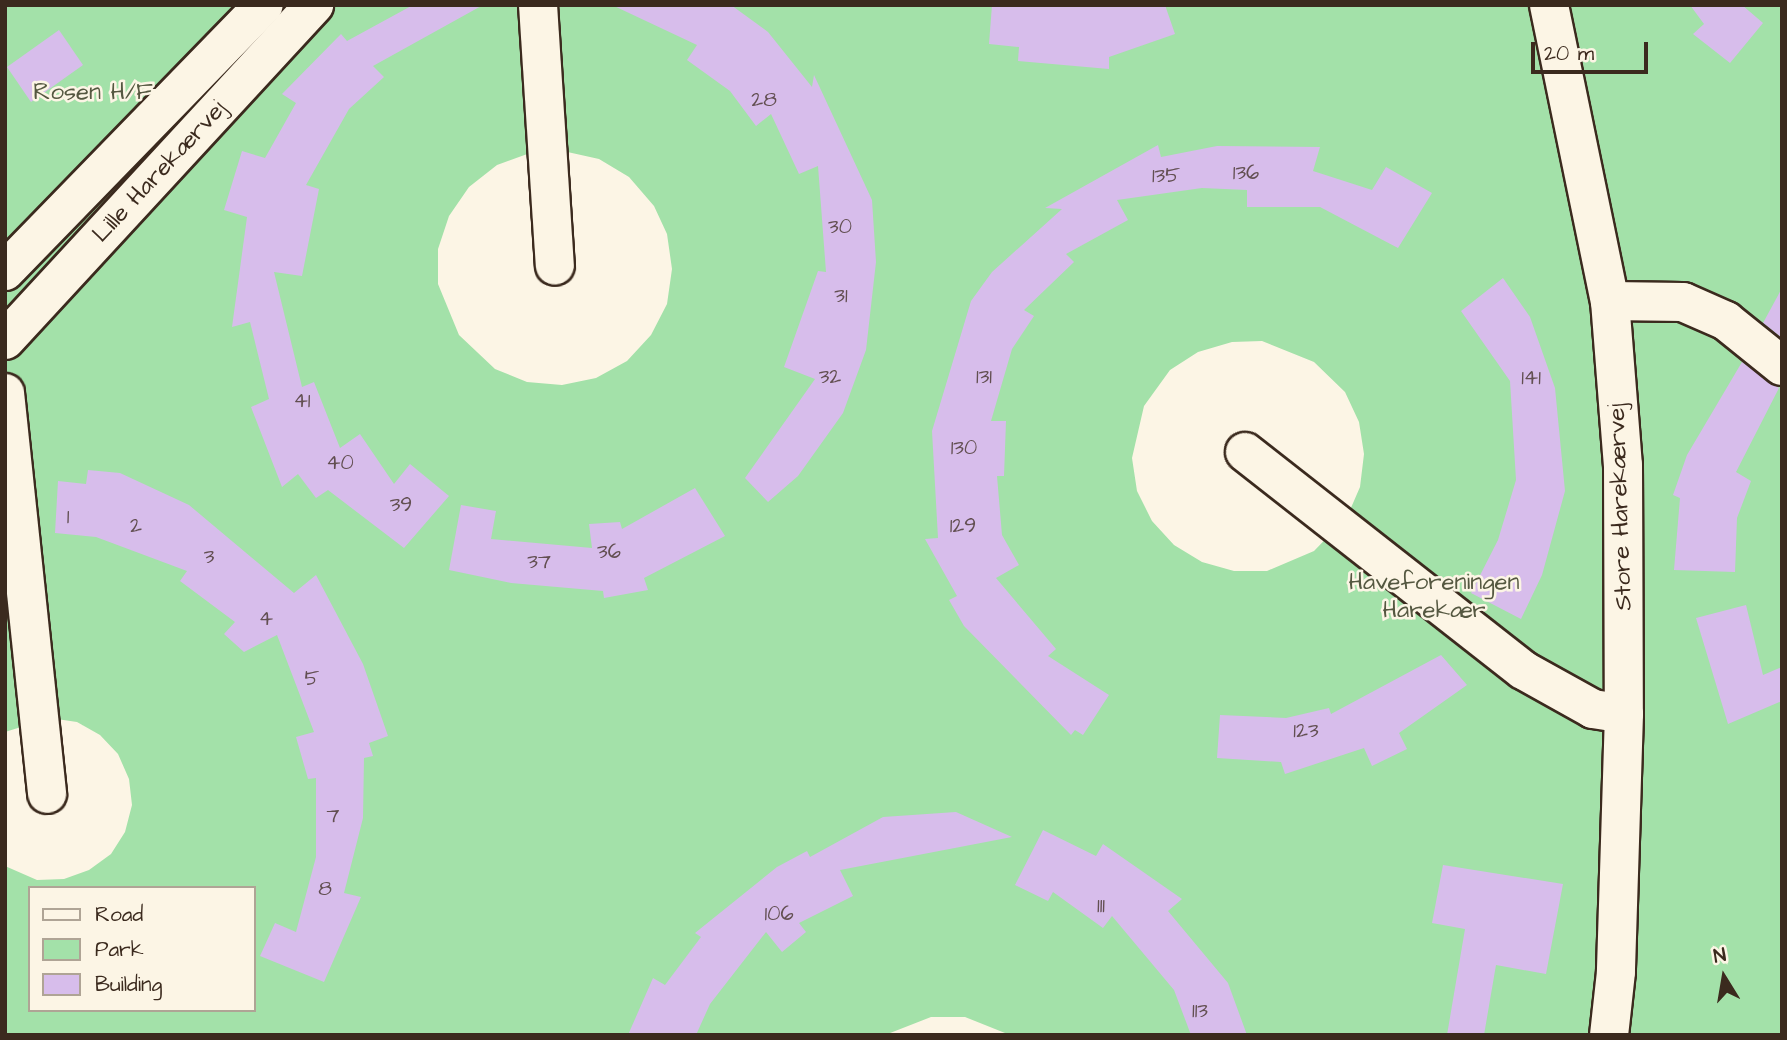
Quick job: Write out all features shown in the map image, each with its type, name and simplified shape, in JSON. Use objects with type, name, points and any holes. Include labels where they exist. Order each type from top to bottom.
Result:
[{"type":"street","points":[[5,271],[264,5]]},
{"type":"street","name":"Lille Harekærvej","points":[[5,340],[314,5]]},
{"type":"street","points":[[538,5],[555,265]]},
{"type":"street","name":"Store Harekærvej","points":[[1549,5],[1610,301],[1623,465],[1625,714],[1616,972],[1609,1035]]},
{"type":"street","points":[[1610,301],[1683,302],[1726,321],[1782,366]]},
{"type":"street","points":[[5,393],[47,794]]},
{"type":"street","points":[[1245,452],[1523,670],[1593,709],[1625,714]]},
{"type":"green space","name":"Rosen H/F","points":[[5,5],[299,5],[5,309]]},
{"type":"green space","name":"Haveforeningen Harekær","points":[[314,5],[1782,5],[1782,1035],[1010,1035],[965,1017],[931,1017],[885,1035],[5,1035],[5,866],[37,880],[64,879],[89,870],[111,854],[125,832],[132,805],[129,779],[118,754],[100,735],[77,722],[50,718],[5,732],[5,324]],"holes":[[[563,151],[599,159],[629,177],[654,206],[667,234],[672,269],[667,304],[651,335],[627,361],[596,378],[562,385],[527,382],[495,369],[459,335],[438,284],[438,249],[449,216],[469,187],[497,165],[530,153]],[[1262,341],[1314,362],[1345,392],[1359,422],[1364,454],[1360,487],[1347,517],[1314,551],[1267,571],[1234,571],[1202,562],[1174,545],[1152,521],[1137,491],[1132,458],[1144,406],[1170,370],[1198,352],[1232,342]]]},
{"type":"building","points":[[413,5],[483,5],[373,66],[384,77],[349,109],[306,185],[319,189],[302,276],[274,272],[302,387],[314,382],[340,448],[360,434],[394,484],[410,464],[449,496],[404,548],[328,490],[316,498],[298,474],[282,487],[251,407],[269,399],[250,322],[232,327],[247,217],[224,210],[242,151],[265,158],[296,103],[282,94],[341,34],[347,41]]},
{"type":"building","points":[[612,5],[731,5],[768,32],[812,87],[814,75],[872,200],[876,262],[866,350],[843,413],[798,476],[768,502],[745,478],[815,379],[784,367],[818,271],[826,272],[818,166],[799,174],[771,114],[756,126],[730,91],[687,60],[697,45]]},
{"type":"building","points":[[992,5],[1165,5],[1175,34],[1109,57],[1109,69],[1018,61],[1019,47],[989,44]]},
{"type":"building","points":[[1690,5],[1742,5],[1763,23],[1730,63],[1693,34],[1704,24]]},
{"type":"building","points":[[59,30],[83,65],[31,102],[7,67]]},
{"type":"building","points":[[1158,145],[1161,157],[1217,146],[1320,147],[1313,171],[1372,190],[1386,167],[1432,193],[1398,248],[1320,207],[1247,207],[1247,190],[1202,188],[1117,200],[1128,220],[1066,254],[1074,262],[1024,310],[1034,316],[1012,349],[991,421],[1006,421],[1004,476],[997,476],[1002,535],[1019,565],[996,578],[1056,649],[1048,656],[1109,695],[1083,735],[1075,730],[1071,735],[964,626],[949,600],[957,596],[925,539],[938,538],[932,431],[971,301],[992,272],[1062,209],[1045,208]]},
{"type":"building","points":[[1503,278],[1530,317],[1555,388],[1565,491],[1542,575],[1521,619],[1471,593],[1498,540],[1516,480],[1510,381],[1461,311]]},
{"type":"building","points":[[1782,288],[1782,338],[1763,323]]},
{"type":"building","points":[[1742,362],[1779,388],[1736,472],[1751,481],[1737,518],[1735,572],[1674,570],[1680,498],[1673,495],[1687,455]]},
{"type":"building","points":[[88,470],[120,473],[189,505],[294,593],[316,575],[363,664],[388,736],[369,743],[373,756],[364,758],[363,818],[344,893],[361,897],[324,982],[260,956],[275,923],[296,932],[316,857],[316,778],[308,779],[296,737],[314,732],[277,635],[244,652],[224,634],[235,622],[180,581],[187,571],[96,537],[55,533],[58,481],[86,484]]},
{"type":"building","points":[[695,488],[725,536],[644,578],[648,590],[604,598],[603,591],[511,583],[449,570],[461,505],[496,511],[491,539],[592,548],[589,524],[620,522],[622,529]]},
{"type":"building","points":[[1746,605],[1763,675],[1782,667],[1782,701],[1728,724],[1696,618]]},
{"type":"building","points":[[1441,655],[1467,685],[1399,733],[1407,749],[1372,766],[1364,748],[1285,774],[1281,762],[1217,758],[1220,715],[1286,718],[1329,708],[1331,714]]},
{"type":"building","points":[[956,812],[1012,837],[840,870],[853,896],[799,923],[806,932],[782,952],[766,932],[710,1004],[696,1035],[628,1035],[653,978],[665,985],[701,937],[695,933],[777,867],[807,851],[810,857],[883,817]]},
{"type":"building","points":[[1043,830],[1096,856],[1103,844],[1182,899],[1168,911],[1228,983],[1247,1035],[1191,1035],[1174,990],[1112,916],[1103,928],[1053,892],[1048,901],[1015,885]]},
{"type":"building","points":[[1443,865],[1563,884],[1546,974],[1496,965],[1484,1035],[1447,1035],[1465,929],[1432,923]]}]
